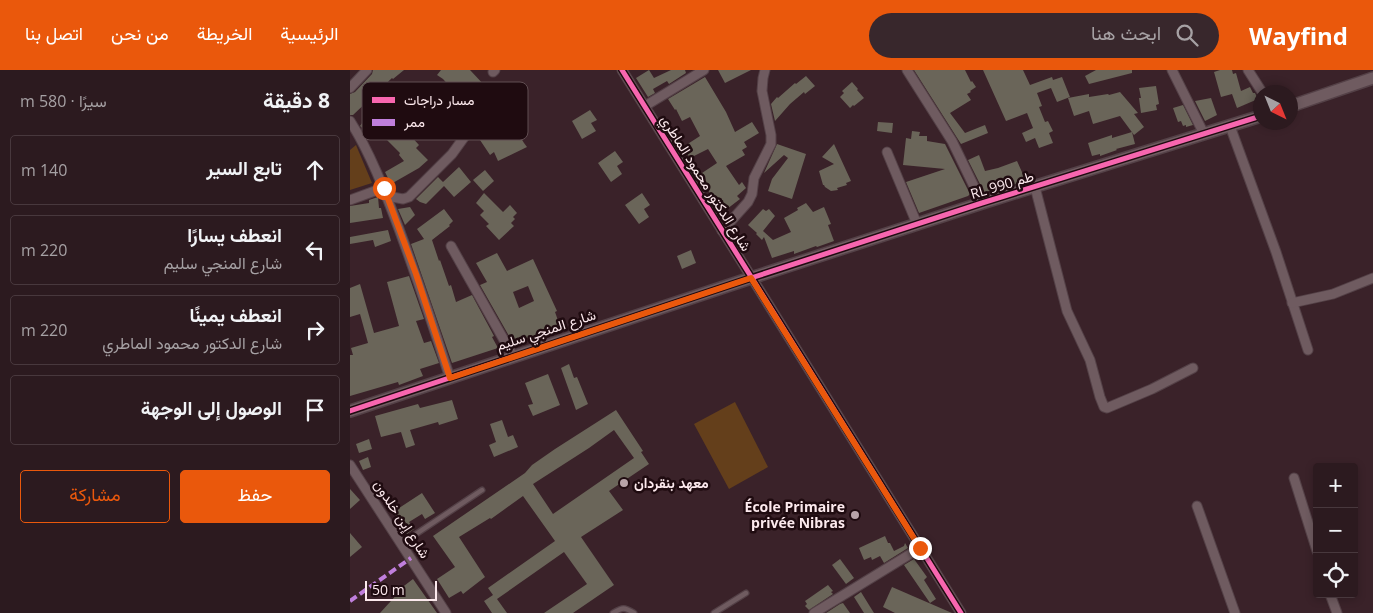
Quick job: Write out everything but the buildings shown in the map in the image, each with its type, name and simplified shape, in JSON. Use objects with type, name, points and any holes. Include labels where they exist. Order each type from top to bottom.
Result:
[{"type":"street","points":[[350,88],[367,70]]},
{"type":"street","name":"شارع الدكتور محمود الماطري","points":[[622,70],[961,613]]},
{"type":"street","points":[[644,106],[704,70]]},
{"type":"street","points":[[722,232],[748,202],[752,194],[754,178],[771,144],[771,135],[762,91],[765,70]]},
{"type":"street","points":[[907,70],[952,141],[982,204]]},
{"type":"street","points":[[1172,70],[1204,134]]},
{"type":"street","points":[[1248,70],[1258,85]]},
{"type":"street","points":[[1298,103],[1373,78]]},
{"type":"street","name":"RL طم 990","points":[[751,278],[1253,118]]},
{"type":"street","points":[[351,123],[362,139]]},
{"type":"street","points":[[1230,126],[1276,252],[1308,350]]},
{"type":"street","points":[[362,140],[385,192],[416,274],[450,378]]},
{"type":"street","points":[[350,200],[385,192],[404,199],[409,197],[452,154],[462,140]]},
{"type":"street","points":[[887,152],[917,224]]},
{"type":"street","points":[[1035,187],[1067,311],[1090,360],[1104,408],[1109,408],[1137,396],[1193,368]]},
{"type":"street","points":[[451,246],[513,356]]},
{"type":"street","name":"شارع المنجي سليم","points":[[350,411],[751,278]]},
{"type":"street","points":[[1292,303],[1334,294],[1373,278]]},
{"type":"street","name":"شارع إبن خلدون","points":[[350,465],[446,613]]},
{"type":"street","points":[[1294,478],[1313,538]]},
{"type":"street","points":[[1197,506],[1235,613]]},
{"type":"street","points":[[817,612],[920,548]]},
{"type":"street","points":[[1331,598],[1337,613]]},
{"type":"lane","points":[[402,544],[482,490]]},
{"type":"lane","points":[[714,613],[746,592]]},
{"type":"lane","points":[[613,613],[622,608],[626,608],[634,613]]},
{"type":"shaded area","points":[[356,145],[372,183],[350,190],[350,150]]},
{"type":"shaded area","points":[[735,402],[768,467],[729,489],[694,424]]},
{"type":"marked path","points":[[350,601],[411,558]]},
{"type":"cycle path","points":[[622,70],[961,613]]},
{"type":"cycle path","points":[[350,411],[982,203],[1253,118]]},
{"type":"place","name":"معهد بنقردان","points":[[624,483]]},
{"type":"place","name":"École Primaire privée Nibras","points":[[855,515]]},
{"type":"route","points":[[384,188],[416,274],[450,378],[751,278],[920,548]]}]
